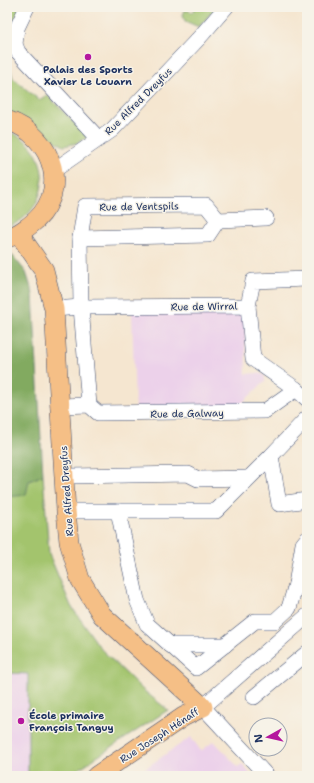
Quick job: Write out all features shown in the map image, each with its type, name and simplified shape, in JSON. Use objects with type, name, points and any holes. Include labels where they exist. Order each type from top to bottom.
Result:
[{"type":"main road","points":[[7,120],[26,128],[41,142],[53,171],[52,192],[44,211],[38,220],[13,236]]},
{"type":"main road","name":"Rue Alfred Dreyfus","points":[[13,236],[44,270],[54,309],[61,406],[66,510],[70,542],[80,579],[102,615],[203,707]]},
{"type":"main road","name":"Rue Joseph Hénaff","points":[[96,776],[183,717],[203,707]]},
{"type":"street","points":[[27,7],[17,28],[15,44],[18,52],[99,139]]},
{"type":"street","name":"Rue Alfred Dreyfus","points":[[53,171],[112,130],[199,38],[226,7]]},
{"type":"street","name":"Rue Alfred Dreyfus","points":[[199,38],[236,7]]},
{"type":"street","name":"Rue de Ventspils","points":[[89,405],[81,307],[80,238],[85,206],[206,205],[218,220]]},
{"type":"street","points":[[80,238],[208,235],[218,220],[266,218]]},
{"type":"street","points":[[248,306],[253,281],[307,279]]},
{"type":"street","name":"Rue de Wirral","points":[[54,309],[81,307],[248,306],[253,359],[302,394]]},
{"type":"street","name":"Rue de Galway","points":[[61,406],[89,405],[98,413],[266,411],[302,394]]},
{"type":"street","points":[[66,510],[216,511],[307,418]]},
{"type":"street","points":[[271,456],[279,504],[307,500]]},
{"type":"street","points":[[71,476],[188,474],[198,479],[248,478]]},
{"type":"street","points":[[118,511],[137,600],[146,624],[196,668],[255,621],[275,621],[289,608],[302,579],[303,544],[307,539]]},
{"type":"street","points":[[267,776],[203,707],[307,616]]},
{"type":"street","points":[[130,640],[146,624]]},
{"type":"street","points":[[170,645],[225,645]]},
{"type":"street","points":[[254,697],[307,653]]},
{"type":"shaded area","points":[[237,311],[242,315],[245,321],[246,374],[258,373],[264,375],[265,381],[237,408],[135,407],[132,312]]},
{"type":"shaded area","name":"École primaire François Tanguy","points":[[35,665],[35,776],[7,776],[7,666]]},
{"type":"shaded area","points":[[191,737],[201,751],[214,741],[238,767],[242,764],[252,776],[134,776]]},
{"type":"green space","points":[[7,7],[21,7],[10,26],[7,51]]},
{"type":"green space","points":[[195,7],[216,7],[199,27],[185,21],[183,15],[185,10],[193,12]]},
{"type":"green space","points":[[7,57],[13,78],[39,100],[47,95],[88,137],[77,143],[64,146],[50,138],[23,118],[7,112]]},
{"type":"green space","points":[[7,131],[23,139],[34,150],[40,164],[42,179],[40,194],[33,208],[22,219],[7,227]]},
{"type":"green space","points":[[7,255],[12,255],[26,272],[33,294],[43,475],[29,481],[26,495],[7,497]]},
{"type":"green space","points":[[43,475],[49,553],[71,606],[101,649],[143,690],[168,710],[68,776],[28,776],[28,674],[7,673],[7,497],[29,481]]},
{"type":"place","name":"Palais des Sports Xavier Le Louarn","points":[[88,57]]},
{"type":"place","name":"École primaire François Tanguy","points":[[21,721]]}]
